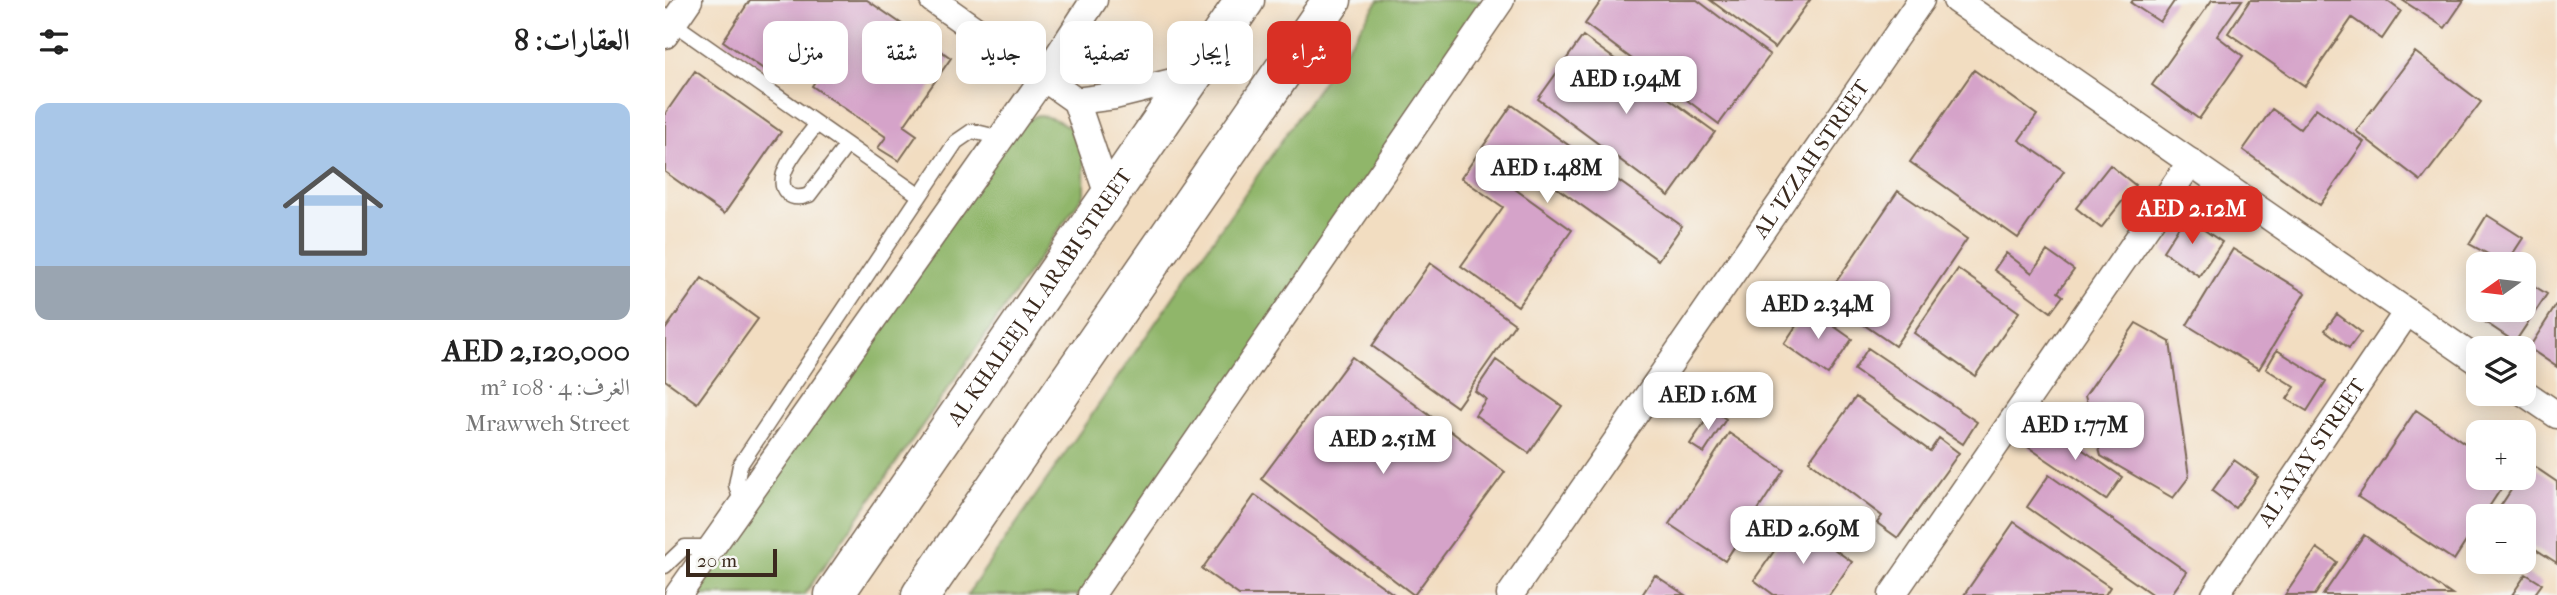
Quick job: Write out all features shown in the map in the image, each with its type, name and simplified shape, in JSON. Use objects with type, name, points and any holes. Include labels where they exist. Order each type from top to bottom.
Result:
[{"type":"highway","name":"AL KHALEEJ AL ARABI STREET","points":[[1231,21],[1245,0]]},
{"type":"highway","points":[[921,595],[1332,0]]},
{"type":"highway","name":"AL KHALEEJ AL ARABI STREET","points":[[834,595],[1188,84]]},
{"type":"street","points":[[669,29],[689,0]]},
{"type":"street","points":[[933,0],[963,21]]},
{"type":"street","points":[[1046,74],[1094,0]]},
{"type":"street","points":[[1091,595],[1501,0]]},
{"type":"street","name":"AL 'IZZAH STREET","points":[[1510,595],[1921,0]]},
{"type":"street","points":[[1956,0],[2466,353]]},
{"type":"street","points":[[1046,78],[1076,101],[1109,198]]},
{"type":"street","points":[[1076,101],[1167,83]]},
{"type":"street","points":[[678,595],[1039,84]]},
{"type":"street","points":[[1892,595],[2191,162]]},
{"type":"street","name":"AL 'AYAY STREET","points":[[2215,595],[2407,312]]},
{"type":"street","points":[[2536,401],[2557,415]]},
{"type":"lane","points":[[669,29],[817,124],[920,196]]},
{"type":"lane","points":[[817,124],[784,170],[782,185],[787,192],[801,198],[809,195],[847,145]]},
{"type":"lane","points":[[742,505],[736,485],[740,465],[962,135],[982,132],[1000,138]]},
{"type":"lane","points":[[665,566],[685,547],[712,547]]},
{"type":"green space","points":[[1379,0],[1495,0],[1087,595],[967,595],[1321,84],[1351,84],[1351,40]]},
{"type":"green space","points":[[1037,115],[1053,119],[1074,132],[1084,165],[1084,194],[804,595],[688,595],[1014,129]]},
{"type":"building","points":[[750,0],[867,0],[897,21],[862,21],[862,84],[933,84],[904,126],[917,135],[899,161],[878,148],[886,137],[812,86],[848,84],[848,21],[763,21],[763,69],[723,41]]},
{"type":"building","points":[[1602,0],[1697,0],[1770,55],[1719,124],[1585,24]]},
{"type":"building","points":[[1710,0],[1810,0],[1775,48]]},
{"type":"building","points":[[2133,0],[2175,0],[2160,22],[2131,3]]},
{"type":"building","points":[[2212,0],[2242,0],[2217,36],[2243,56],[2199,119],[2152,85]]},
{"type":"building","points":[[2250,0],[2386,0],[2401,11],[2382,39],[2352,18],[2305,86],[2228,33]]},
{"type":"building","points":[[2402,0],[2464,0],[2445,28]]},
{"type":"building","points":[[1583,36],[1715,132],[1669,196],[1538,99]]},
{"type":"building","points":[[942,52],[951,58],[942,71]]},
{"type":"building","points":[[2415,52],[2481,102],[2421,181],[2356,131]]},
{"type":"building","points":[[1974,70],[2037,115],[2019,140],[2064,171],[2018,238],[1910,162]]},
{"type":"building","points":[[695,71],[781,132],[724,214],[665,172],[665,114]]},
{"type":"building","points":[[1512,105],[1682,226],[1658,260],[1529,168],[1515,189],[1572,230],[1518,306],[1461,266],[1503,207],[1461,178]]},
{"type":"building","points":[[2316,108],[2364,142],[2320,205],[2243,150],[2272,109],[2300,129]]},
{"type":"building","points":[[2110,165],[2135,185],[2101,228],[2076,208]]},
{"type":"building","points":[[1898,191],[1967,239],[1895,346],[1825,298]]},
{"type":"building","points":[[2487,215],[2523,238],[2514,252],[2484,252],[2469,244]]},
{"type":"building","points":[[2185,217],[2222,242],[2199,276],[2163,251]]},
{"type":"building","points":[[2233,249],[2305,293],[2259,369],[2187,325]]},
{"type":"building","points":[[2047,251],[2074,270],[2058,292],[2063,296],[2051,312],[1994,270],[2006,253],[2032,273]]},
{"type":"building","points":[[1430,263],[1515,324],[1457,407],[1372,346]]},
{"type":"building","points":[[1958,269],[2019,312],[1975,376],[1914,333]]},
{"type":"building","points":[[702,278],[758,319],[697,403],[665,380],[665,330]]},
{"type":"building","points":[[2536,287],[2547,294],[2536,310]]},
{"type":"building","points":[[2557,304],[2557,367],[2536,353],[2536,337]]},
{"type":"building","points":[[1808,308],[1852,339],[1828,375],[1784,344]]},
{"type":"building","points":[[2337,314],[2361,332],[2349,348],[2325,330]]},
{"type":"building","points":[[2485,322],[2528,322],[2519,336],[2506,336]]},
{"type":"building","points":[[2136,323],[2170,342],[2189,477],[2173,498],[2101,456],[2085,396]]},
{"type":"building","points":[[1868,348],[1977,422],[1963,444],[1854,370]]},
{"type":"building","points":[[2277,350],[2326,381],[2307,411],[2287,399],[2295,387],[2266,369]]},
{"type":"building","points":[[1352,357],[1505,472],[1414,595],[1261,479]]},
{"type":"building","points":[[1496,360],[1562,406],[1529,453],[1475,415],[1486,399],[1475,391]]},
{"type":"building","points":[[1856,397],[1930,451],[1939,438],[1959,453],[1898,538],[1877,523],[1882,516],[1809,461]]},
{"type":"building","points":[[1713,410],[1726,419],[1704,453],[1690,444]]},
{"type":"building","points":[[2416,410],[2466,444],[2466,490],[2500,490],[2491,504],[2466,504],[2466,542],[2454,560],[2358,497]]},
{"type":"building","points":[[2044,423],[2122,477],[2106,500],[2028,447]]},
{"type":"building","points":[[1729,433],[1784,470],[1725,561],[1669,524]]},
{"type":"building","points":[[2234,460],[2258,477],[2235,508],[2212,491]]},
{"type":"building","points":[[2536,468],[2557,482],[2557,563],[2536,549],[2536,504],[2502,504],[2511,490],[2536,490]]},
{"type":"building","points":[[2049,475],[2187,572],[2171,595],[2153,595],[2027,507]]},
{"type":"building","points":[[1255,495],[1395,595],[1239,595],[1202,569]]},
{"type":"building","points":[[1795,521],[1852,562],[1829,595],[1774,595],[1754,580]]},
{"type":"building","points":[[2014,522],[2110,587],[2105,595],[1964,595]]},
{"type":"building","points":[[2364,535],[2452,595],[2323,595]]},
{"type":"building","points":[[2317,548],[2337,562],[2315,595],[2285,595]]},
{"type":"building","points":[[2526,574],[2542,584],[2534,595],[2512,595]]},
{"type":"building","points":[[1655,575],[1685,595],[1642,595]]}]
